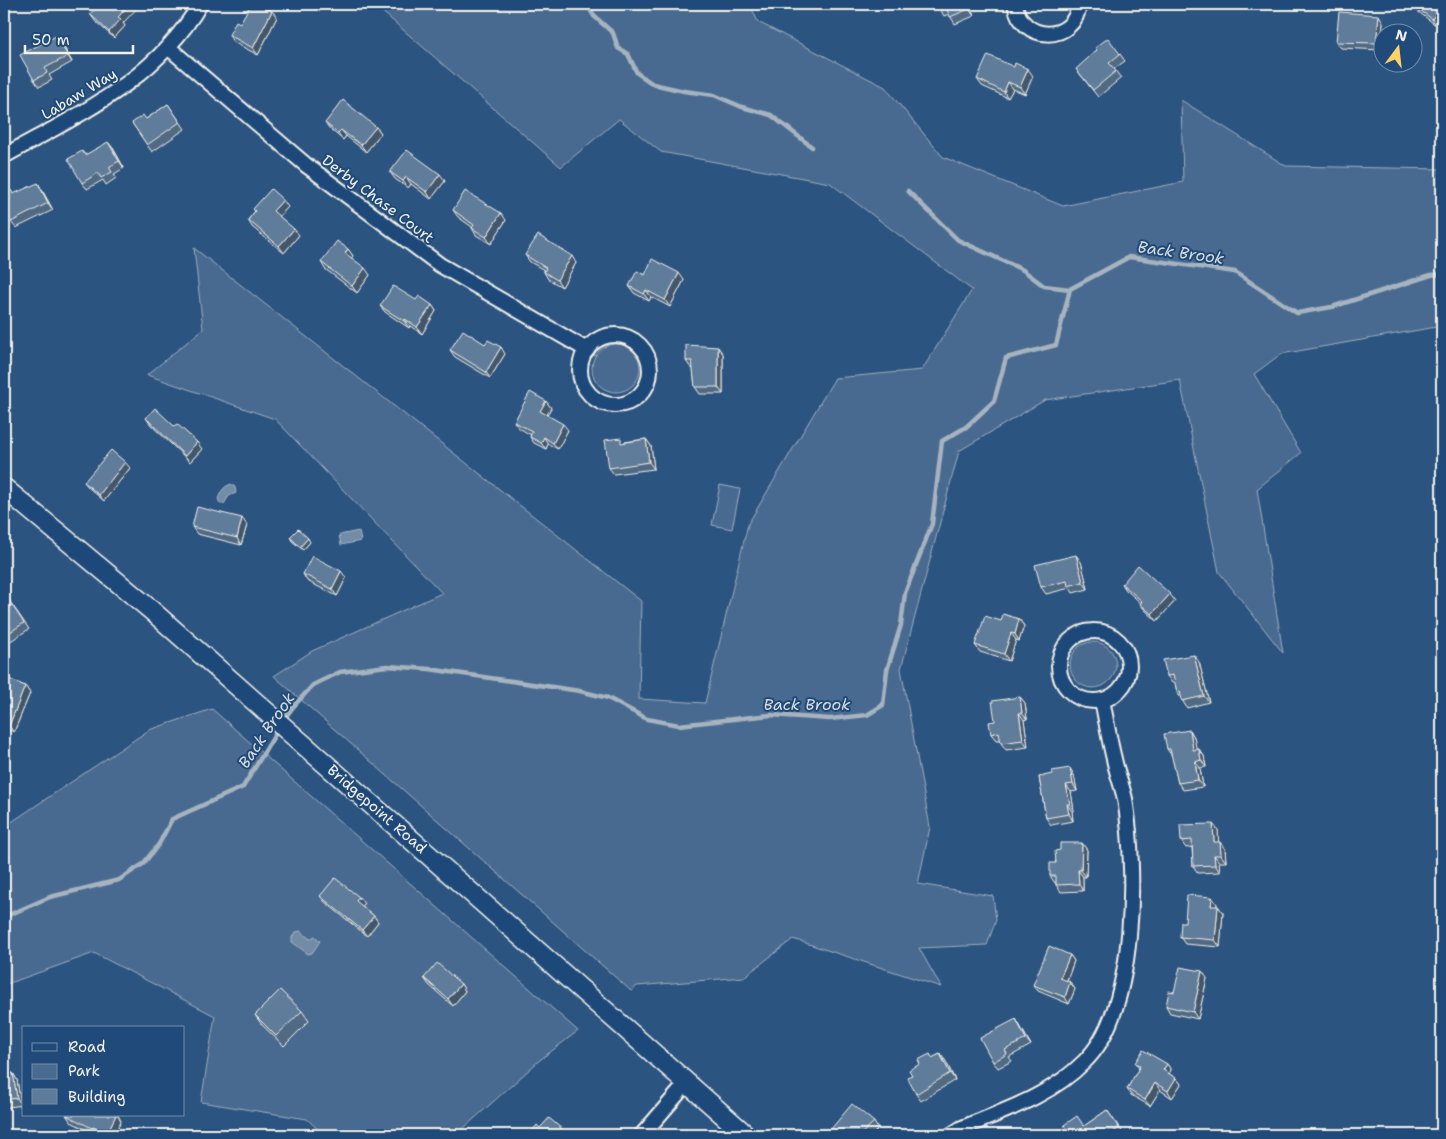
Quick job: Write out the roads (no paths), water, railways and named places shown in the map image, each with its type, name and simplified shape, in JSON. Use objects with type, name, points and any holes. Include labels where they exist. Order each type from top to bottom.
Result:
[{"type":"street","name":"Labaw Way","points":[[4,156],[110,97],[133,80],[169,48],[200,4]]},
{"type":"street","points":[[1015,4],[1022,22],[1030,29],[1040,33],[1051,34],[1070,24],[1076,16],[1079,4]]},
{"type":"street","name":"Derby Chase Court","points":[[169,48],[306,165],[440,265],[587,350]]},
{"type":"street","points":[[617,335],[634,341],[646,354],[650,365],[649,377],[640,395],[628,402],[612,404],[596,399],[582,382],[580,371],[582,360],[587,350],[595,341],[606,336],[617,335]]},
{"type":"street","name":"Bridgepoint Road","points":[[4,488],[151,610],[746,1135]]},
{"type":"street","points":[[1092,631],[1104,632],[1114,637],[1122,645],[1127,656],[1129,667],[1121,688],[1112,696],[1102,700],[1090,700],[1079,697],[1069,691],[1062,682],[1059,659],[1063,648],[1071,639],[1081,633],[1092,631]]},
{"type":"street","points":[[951,1135],[962,1128],[1039,1096],[1059,1083],[1085,1061],[1095,1048],[1114,1013],[1126,956],[1130,912],[1131,855],[1124,798],[1102,700]]},
{"type":"street","points":[[642,1135],[687,1083]]},
{"type":"waterway","points":[[587,4],[594,16],[613,33],[618,48],[628,54],[637,73],[653,84],[714,95],[742,107],[771,115],[812,147]]},
{"type":"waterway","points":[[908,191],[958,240],[1023,270],[1044,286],[1070,289]]},
{"type":"waterway","name":"Back Brook","points":[[283,721],[313,685],[340,672],[387,666],[429,669],[580,691],[608,698],[647,719],[679,725],[771,715],[830,719],[867,715],[883,705],[887,670],[901,625],[905,593],[932,524],[942,441],[966,427],[994,401],[1006,358],[1056,345],[1070,289],[1129,257],[1235,272],[1297,313],[1332,307],[1431,275],[1442,274]]},
{"type":"waterway","name":"Back Brook","points":[[4,917],[50,897],[119,880],[143,864],[159,844],[172,819],[243,787],[279,728]]}]
